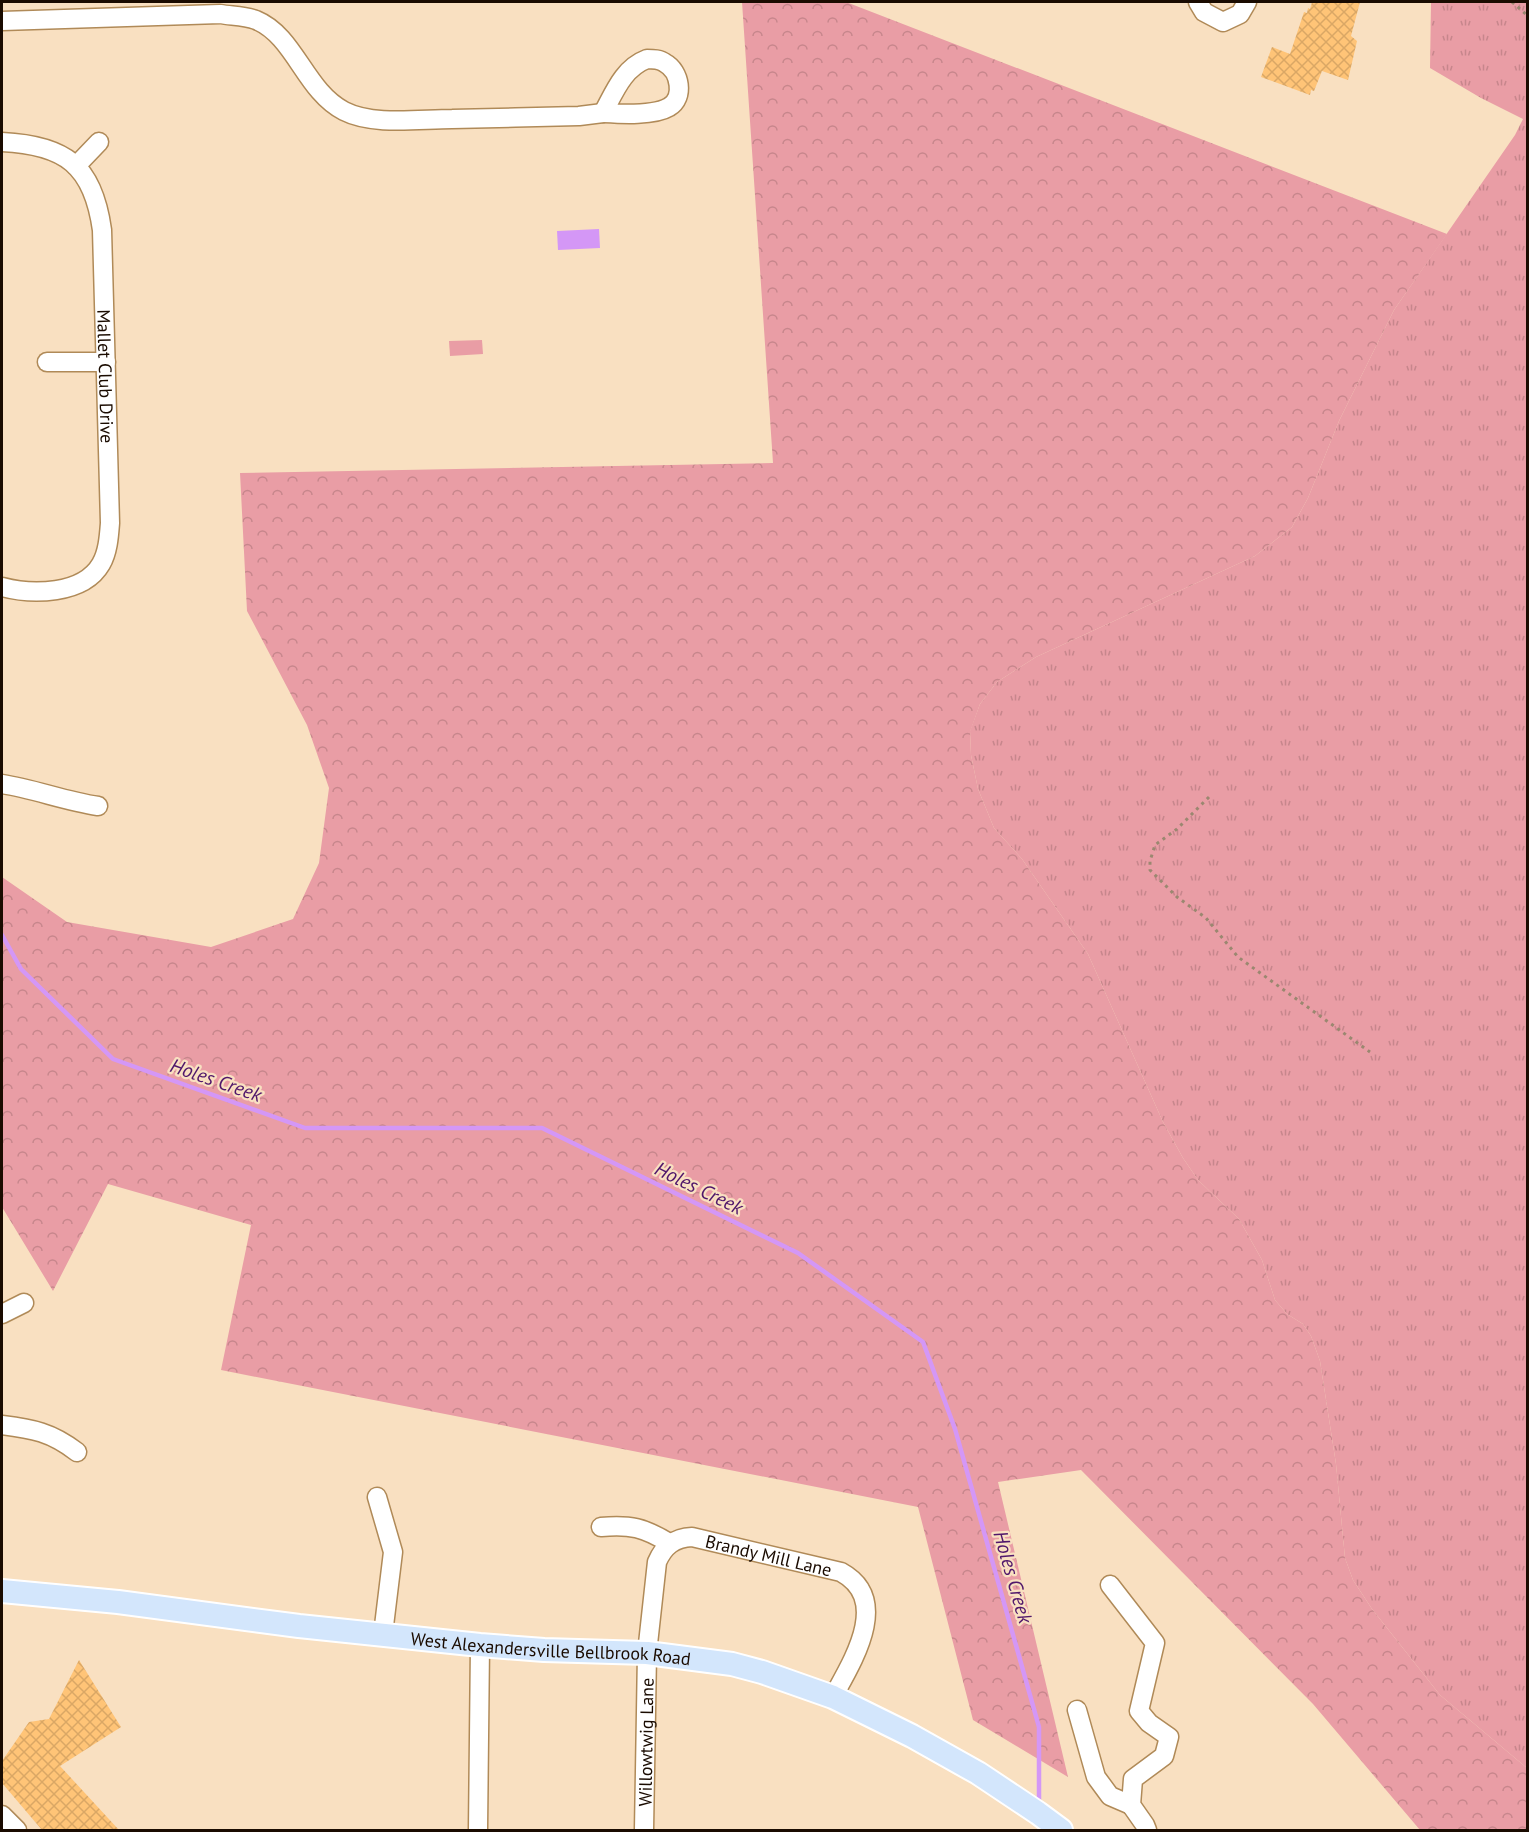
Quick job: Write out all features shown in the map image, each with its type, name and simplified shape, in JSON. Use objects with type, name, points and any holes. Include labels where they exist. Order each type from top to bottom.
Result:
[{"type":"main road","name":"West Alexandersville Bellbrook Road","points":[[2,1591],[480,1645],[544,1650],[647,1653],[732,1664],[762,1671],[834,1697],[912,1736],[978,1773],[1060,1830]]},
{"type":"street","points":[[1198,2],[1204,12],[1223,22],[1240,14],[1247,2]]},
{"type":"street","points":[[2,21],[242,16],[267,26],[278,35],[320,93],[342,110],[358,116],[403,120],[603,114]]},
{"type":"street","name":"Mallet Club Drive","points":[[2,142],[47,147],[62,155],[76,165],[91,186],[99,205],[102,230],[110,522],[109,540],[102,563],[95,573],[81,582],[54,591],[36,593],[19,592],[2,587]]},
{"type":"street","points":[[76,165],[99,142]]},
{"type":"street","points":[[47,362],[106,362]]},
{"type":"street","points":[[2,784],[21,787],[72,802],[98,806]]},
{"type":"street","points":[[2,1314],[24,1303]]},
{"type":"street","points":[[2,1425],[45,1433],[60,1439],[77,1452]]},
{"type":"street","points":[[376,1497],[393,1551],[383,1634]]},
{"type":"street","points":[[601,1527],[621,1525],[637,1527],[669,1543],[661,1552],[657,1562],[647,1653]]},
{"type":"street","name":"Brandy Mill Lane","points":[[669,1543],[680,1537],[692,1537],[841,1572],[850,1577],[862,1596],[865,1627],[860,1646],[834,1697]]},
{"type":"street","points":[[1110,1585],[1155,1644],[1139,1711],[1149,1723],[1169,1737],[1164,1756],[1133,1779],[1131,1805]]},
{"type":"street","points":[[478,1830],[480,1645]]},
{"type":"street","name":"Willowtwig Lane","points":[[644,1830],[647,1653]]},
{"type":"street","points":[[1077,1710],[1096,1777],[1110,1796],[1131,1805],[1147,1830]]},
{"type":"street","points":[[2,1815],[17,1830]]},
{"type":"path","points":[[1512,2],[1527,16]]},
{"type":"path","points":[[1209,797],[1177,829],[1155,845],[1150,870],[1177,897],[1206,918],[1238,957],[1370,1052]]},
{"type":"green space","points":[[742,2],[846,2],[1447,234],[1394,310],[1339,421],[1308,498],[1292,527],[1255,556],[1036,657],[997,682],[980,704],[970,732],[971,755],[978,789],[994,828],[1022,859],[1088,954],[1163,1122],[1183,1158],[1198,1180],[1239,1219],[1262,1260],[1275,1300],[1287,1314],[1303,1324],[1311,1336],[1320,1361],[1336,1464],[1345,1558],[1353,1580],[1372,1609],[1440,1695],[1527,1768],[1527,1830],[1420,1830],[1313,1704],[1081,1470],[998,1482],[1068,1777],[973,1720],[918,1507],[221,1370],[251,1225],[108,1184],[53,1291],[2,1207],[2,877],[67,922],[211,947],[293,919],[319,863],[329,788],[307,725],[247,611],[240,473],[773,463]]},
{"type":"green space","points":[[1431,2],[1527,2],[1527,1768],[1440,1695],[1372,1609],[1353,1580],[1345,1558],[1336,1464],[1320,1361],[1311,1336],[1303,1324],[1287,1314],[1275,1300],[1262,1260],[1239,1219],[1198,1180],[1183,1158],[1163,1122],[1088,954],[1022,859],[994,828],[978,789],[971,755],[970,731],[980,704],[997,682],[1036,657],[1255,556],[1292,527],[1308,498],[1339,421],[1394,310],[1515,135],[1523,119],[1430,68]]},
{"type":"green space","points":[[482,340],[483,354],[450,356],[449,341]]},
{"type":"shaded area","points":[[599,229],[600,248],[558,250],[557,231]]},
{"type":"building","points":[[1312,2],[1360,2],[1351,36],[1357,41],[1348,80],[1322,71],[1310,95],[1261,77],[1272,47],[1290,54],[1304,12],[1307,13]]},
{"type":"building","points":[[79,1660],[121,1727],[60,1766],[119,1830],[42,1830],[2,1783],[2,1761],[29,1722],[49,1719]]},
{"type":"waterway","name":"Holes Creek","points":[[2,935],[21,969],[113,1059],[305,1128],[542,1128],[798,1253],[923,1342],[955,1429],[1039,1727],[1039,1804]]}]
